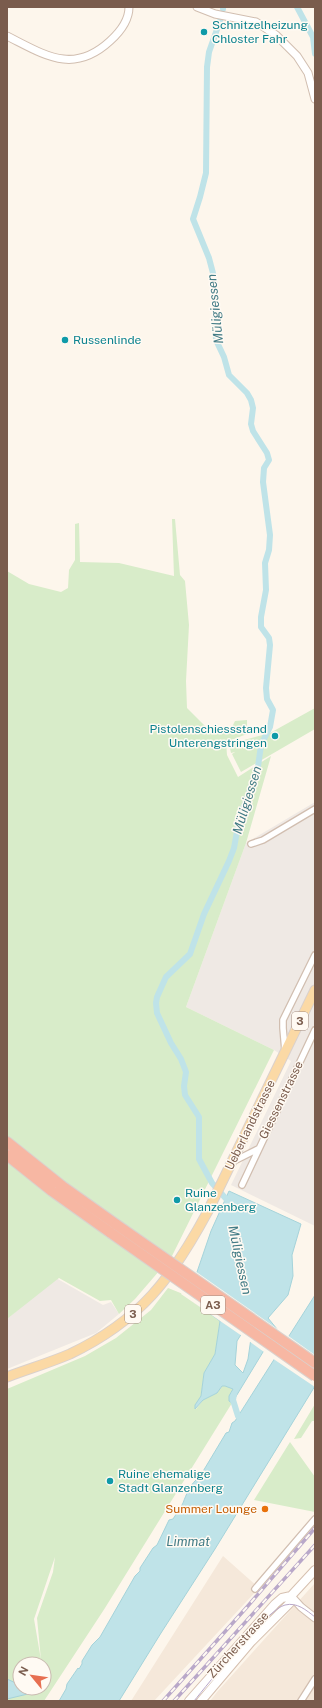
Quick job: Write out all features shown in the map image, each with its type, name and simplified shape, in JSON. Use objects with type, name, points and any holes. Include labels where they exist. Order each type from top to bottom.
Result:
[{"type":"highway","name":"A3","points":[[7,1142],[114,1229],[315,1376]]},
{"type":"highway","name":"A3","points":[[7,1155],[52,1191],[114,1229],[315,1363]]},
{"type":"main road","name":"Ueberlandstrasse","points":[[7,1377],[57,1359],[92,1342],[124,1321],[139,1309],[159,1289],[190,1246],[213,1202],[315,990]]},
{"type":"main road","name":"Zürcherstrasse","points":[[189,1701],[275,1604],[282,1598],[290,1596],[315,1570]]},
{"type":"main road","name":"Zürcherstrasse","points":[[201,1701],[251,1642],[290,1603],[290,1596]]},
{"type":"street","points":[[7,36],[55,59],[77,60],[100,50],[113,38],[128,17],[129,7]]},
{"type":"street","points":[[197,7],[215,14],[256,22],[276,35],[297,56],[308,73],[315,99]]},
{"type":"street","points":[[251,844],[263,840],[315,809]]},
{"type":"street","points":[[285,1052],[282,1028],[284,1018],[315,955]]},
{"type":"street","name":"Giessenstrasse","points":[[242,1185],[315,1030]]},
{"type":"street","name":"Giessenstrasse","points":[[232,1162],[241,1156],[258,1149]]},
{"type":"street","points":[[255,1589],[315,1519]]},
{"type":"street","points":[[290,1596],[315,1618]]},
{"type":"street","points":[[301,1701],[315,1679]]},
{"type":"shaded area","points":[[315,802],[315,1226],[231,1185],[291,1061],[274,1050],[186,1007],[246,843]]},
{"type":"shaded area","points":[[56,1278],[103,1305],[111,1302],[119,1314],[96,1333],[7,1369],[7,1319]]},
{"type":"shaded area","points":[[223,1556],[259,1588],[154,1701],[131,1701]]},
{"type":"shaded area","points":[[315,1583],[315,1701],[210,1701],[217,1692]]},
{"type":"green space","points":[[172,519],[175,519],[180,575],[185,581],[189,625],[186,681],[187,708],[211,732],[230,731],[235,721],[247,720],[247,734],[226,742],[227,755],[238,777],[271,756],[246,843],[186,1007],[274,1050],[172,1256],[135,1299],[119,1314],[111,1300],[100,1301],[59,1278],[7,1319],[7,571],[29,584],[61,592],[68,588],[69,570],[75,560],[75,524],[79,523],[80,562],[119,563],[174,576]]},
{"type":"green space","points":[[315,708],[315,729],[241,772],[232,754],[235,752],[231,753],[229,744],[270,733]]},
{"type":"green space","points":[[168,1288],[183,1294],[220,1321],[215,1354],[204,1373],[201,1396],[195,1405],[196,1409],[203,1400],[217,1393],[222,1386],[233,1389],[229,1401],[232,1403],[105,1608],[52,1689],[52,1656],[41,1656],[37,1618],[53,1572],[55,1557],[34,1619],[40,1656],[12,1656],[12,1696],[47,1696],[44,1701],[7,1701],[7,1389],[85,1356],[116,1338],[151,1310]]},
{"type":"green space","points":[[315,1404],[315,1421],[312,1421],[301,1438],[294,1439]]},
{"type":"green space","points":[[290,1442],[315,1477],[315,1512],[254,1500]]},
{"type":"water","points":[[229,1191],[301,1224],[292,1255],[293,1276],[288,1295],[268,1318],[277,1329],[232,1403],[229,1401],[229,1396],[233,1389],[222,1386],[217,1393],[203,1400],[195,1409],[195,1405],[201,1396],[204,1373],[215,1354],[220,1321],[183,1294],[197,1272],[211,1231]],"holes":[[[247,1325],[251,1338],[248,1359],[243,1373],[235,1365],[237,1341]]]},
{"type":"water","name":"Limmat","points":[[315,1295],[315,1386],[215,1549],[119,1701],[59,1701],[66,1689],[67,1684],[78,1668],[79,1669],[92,1645],[100,1637],[135,1576],[140,1571],[140,1568],[153,1548],[157,1545],[169,1520],[173,1519],[180,1509],[191,1486],[199,1478],[226,1433],[229,1432],[232,1423],[235,1421]]},
{"type":"water","points":[[7,1679],[12,1681],[12,1696],[20,1696],[7,1699]]},
{"type":"pier","points":[[195,1271],[279,1330],[264,1352],[249,1341],[252,1331],[247,1328],[242,1336],[181,1294]]},
{"type":"pier","points":[[287,1335],[315,1355],[315,1387],[272,1358]]},
{"type":"waterway","points":[[297,7],[313,37],[315,54]]},
{"type":"waterway","name":"Müligiessen","points":[[221,18],[209,52],[207,67],[206,173],[193,219],[209,258],[214,277],[216,340],[224,357],[229,375],[247,393],[251,400],[253,408],[251,424],[253,431],[267,453],[269,460],[264,468],[263,482],[270,535],[269,550],[265,563],[266,590],[261,617],[261,627],[269,638],[270,645],[266,688],[267,699],[273,710],[270,727],[261,745],[258,767],[240,815],[234,848],[229,861],[204,914],[190,954],[166,977],[157,997],[156,1003],[157,1013],[171,1043],[181,1059],[186,1072],[184,1086],[185,1095],[199,1117],[199,1159],[212,1183],[228,1201],[229,1205]]},
{"type":"waterway","name":"Müligiessen","points":[[234,1394],[233,1400],[238,1416]]},
{"type":"tram line","points":[[194,1701],[238,1648],[265,1619],[276,1610],[289,1604],[301,1607],[315,1617]]},
{"type":"railway","points":[[163,1701],[315,1528]]},
{"type":"railway","points":[[174,1701],[315,1545]]},
{"type":"place","name":"Schnitzelheizung Chloster Fahr","points":[[204,32]]},
{"type":"place","name":"Russenlinde","points":[[65,340]]},
{"type":"place","name":"Pistolenschiessstand Unterengstringen","points":[[275,736]]},
{"type":"place","name":"Ruine Glanzenberg","points":[[177,1200]]},
{"type":"place","name":"Ruine ehemalige Stadt Glanzenberg","points":[[110,1481]]},
{"type":"place","name":"Summer Lounge","points":[[265,1509]]}]
